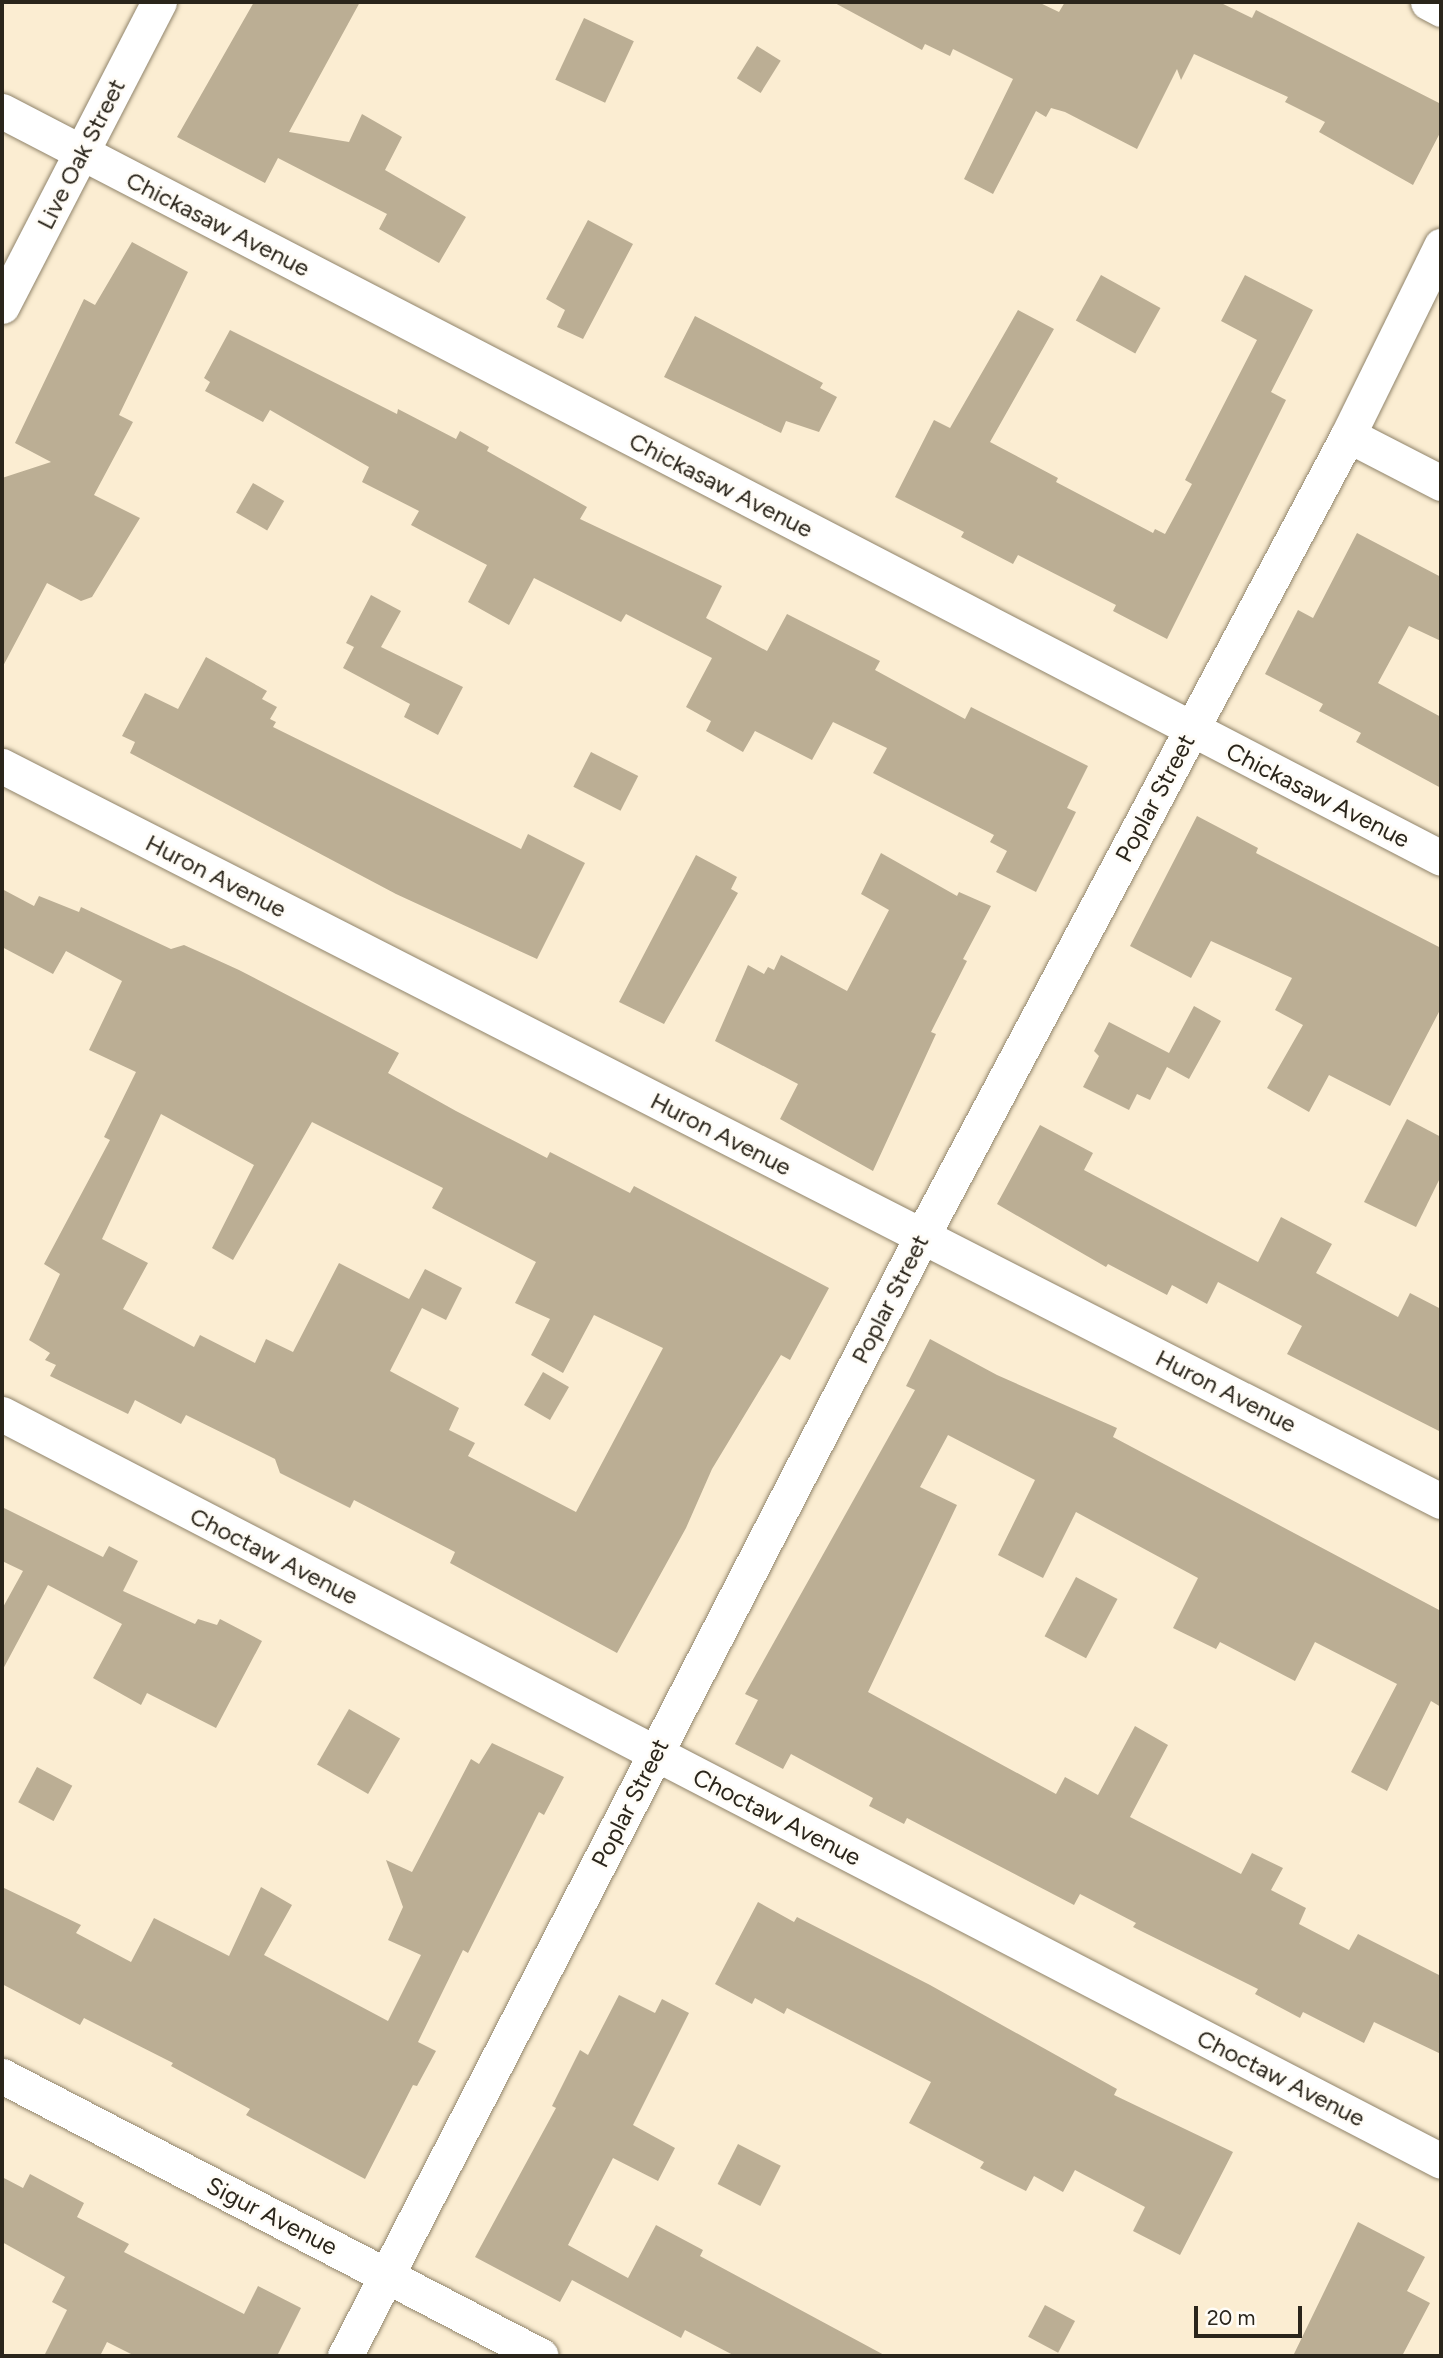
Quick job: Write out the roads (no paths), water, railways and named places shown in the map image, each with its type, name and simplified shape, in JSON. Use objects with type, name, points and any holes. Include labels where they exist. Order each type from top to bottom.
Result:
[{"type":"street","name":"Live Oak Street","points":[[2,306],[159,2]]},
{"type":"street","points":[[1428,2],[1441,9]]},
{"type":"street","name":"Chickasaw Avenue","points":[[2,111],[1441,858]]},
{"type":"street","name":"Poplar Street","points":[[345,2356],[922,1236],[1348,435],[1441,246]]},
{"type":"street","points":[[1348,435],[1441,483]]},
{"type":"street","name":"Huron Avenue","points":[[2,766],[1441,1501]]},
{"type":"street","name":"Choctaw Avenue","points":[[2,1414],[1441,2161]]},
{"type":"street","name":"Sigur Avenue","points":[[2,2076],[541,2356]]}]
